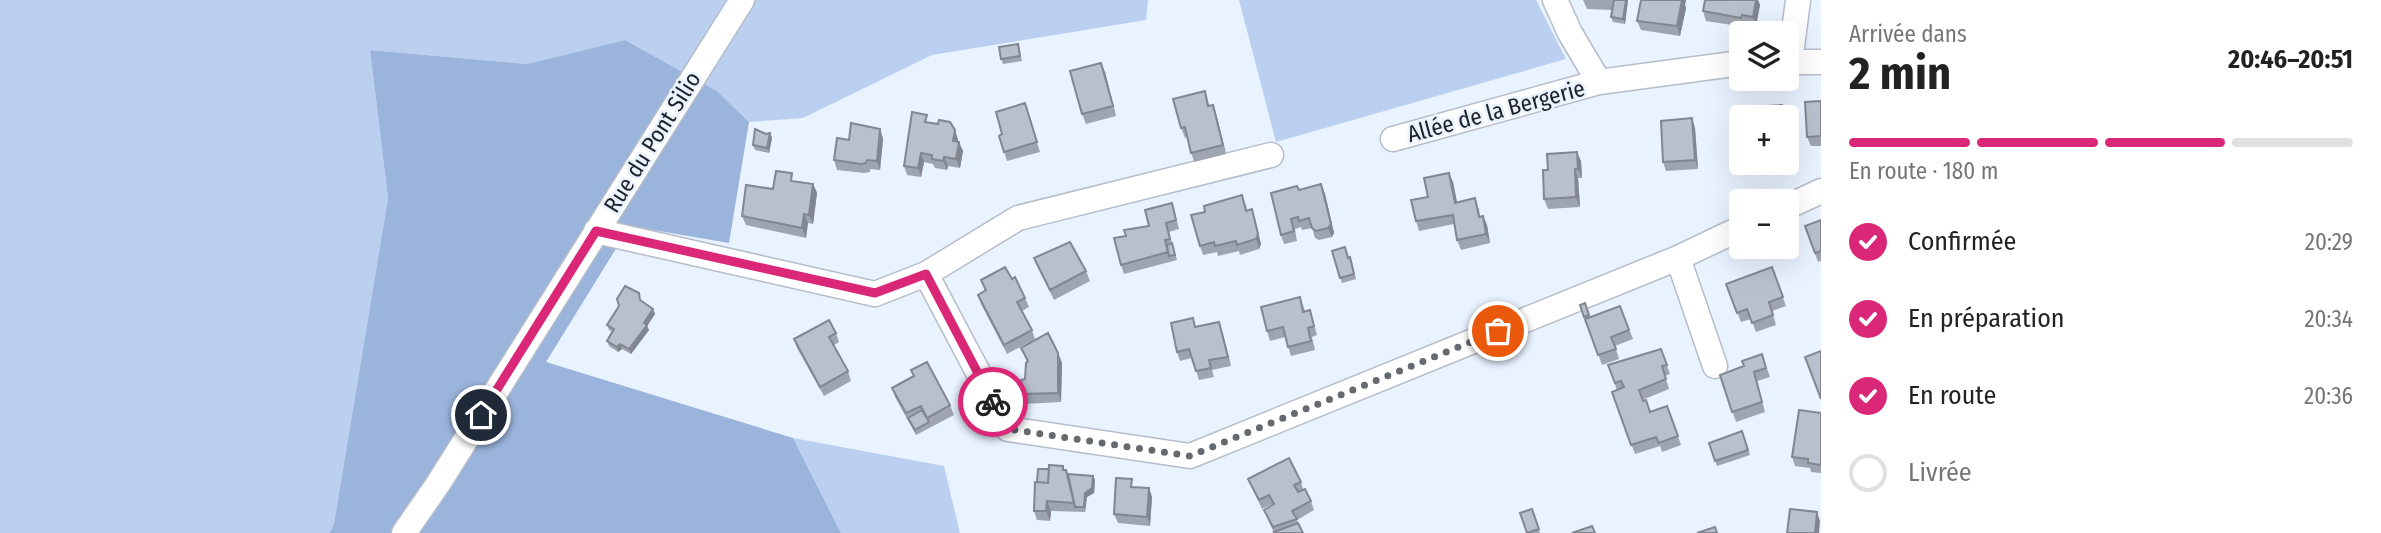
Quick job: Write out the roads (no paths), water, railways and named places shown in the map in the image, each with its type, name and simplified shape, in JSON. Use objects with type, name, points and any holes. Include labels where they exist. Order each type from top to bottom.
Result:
[{"type":"street","name":"Rue du Pont Silio","points":[[404,533],[438,484],[742,0]]},
{"type":"street","name":"Allée de la Bergerie","points":[[1555,0],[1570,33],[1599,82]]},
{"type":"street","points":[[1795,21],[1798,0]]},
{"type":"street","points":[[1799,62],[1821,62]]},
{"type":"street","name":"Allée de la Bergerie","points":[[1393,139],[1599,82],[1729,65]]},
{"type":"street","points":[[596,231],[875,293],[926,274],[1018,218],[1271,155]]},
{"type":"street","points":[[1799,201],[1821,191]]},
{"type":"street","points":[[926,274],[1008,429],[1190,456],[1678,258],[1729,234]]},
{"type":"street","points":[[1678,258],[1714,366]]}]
